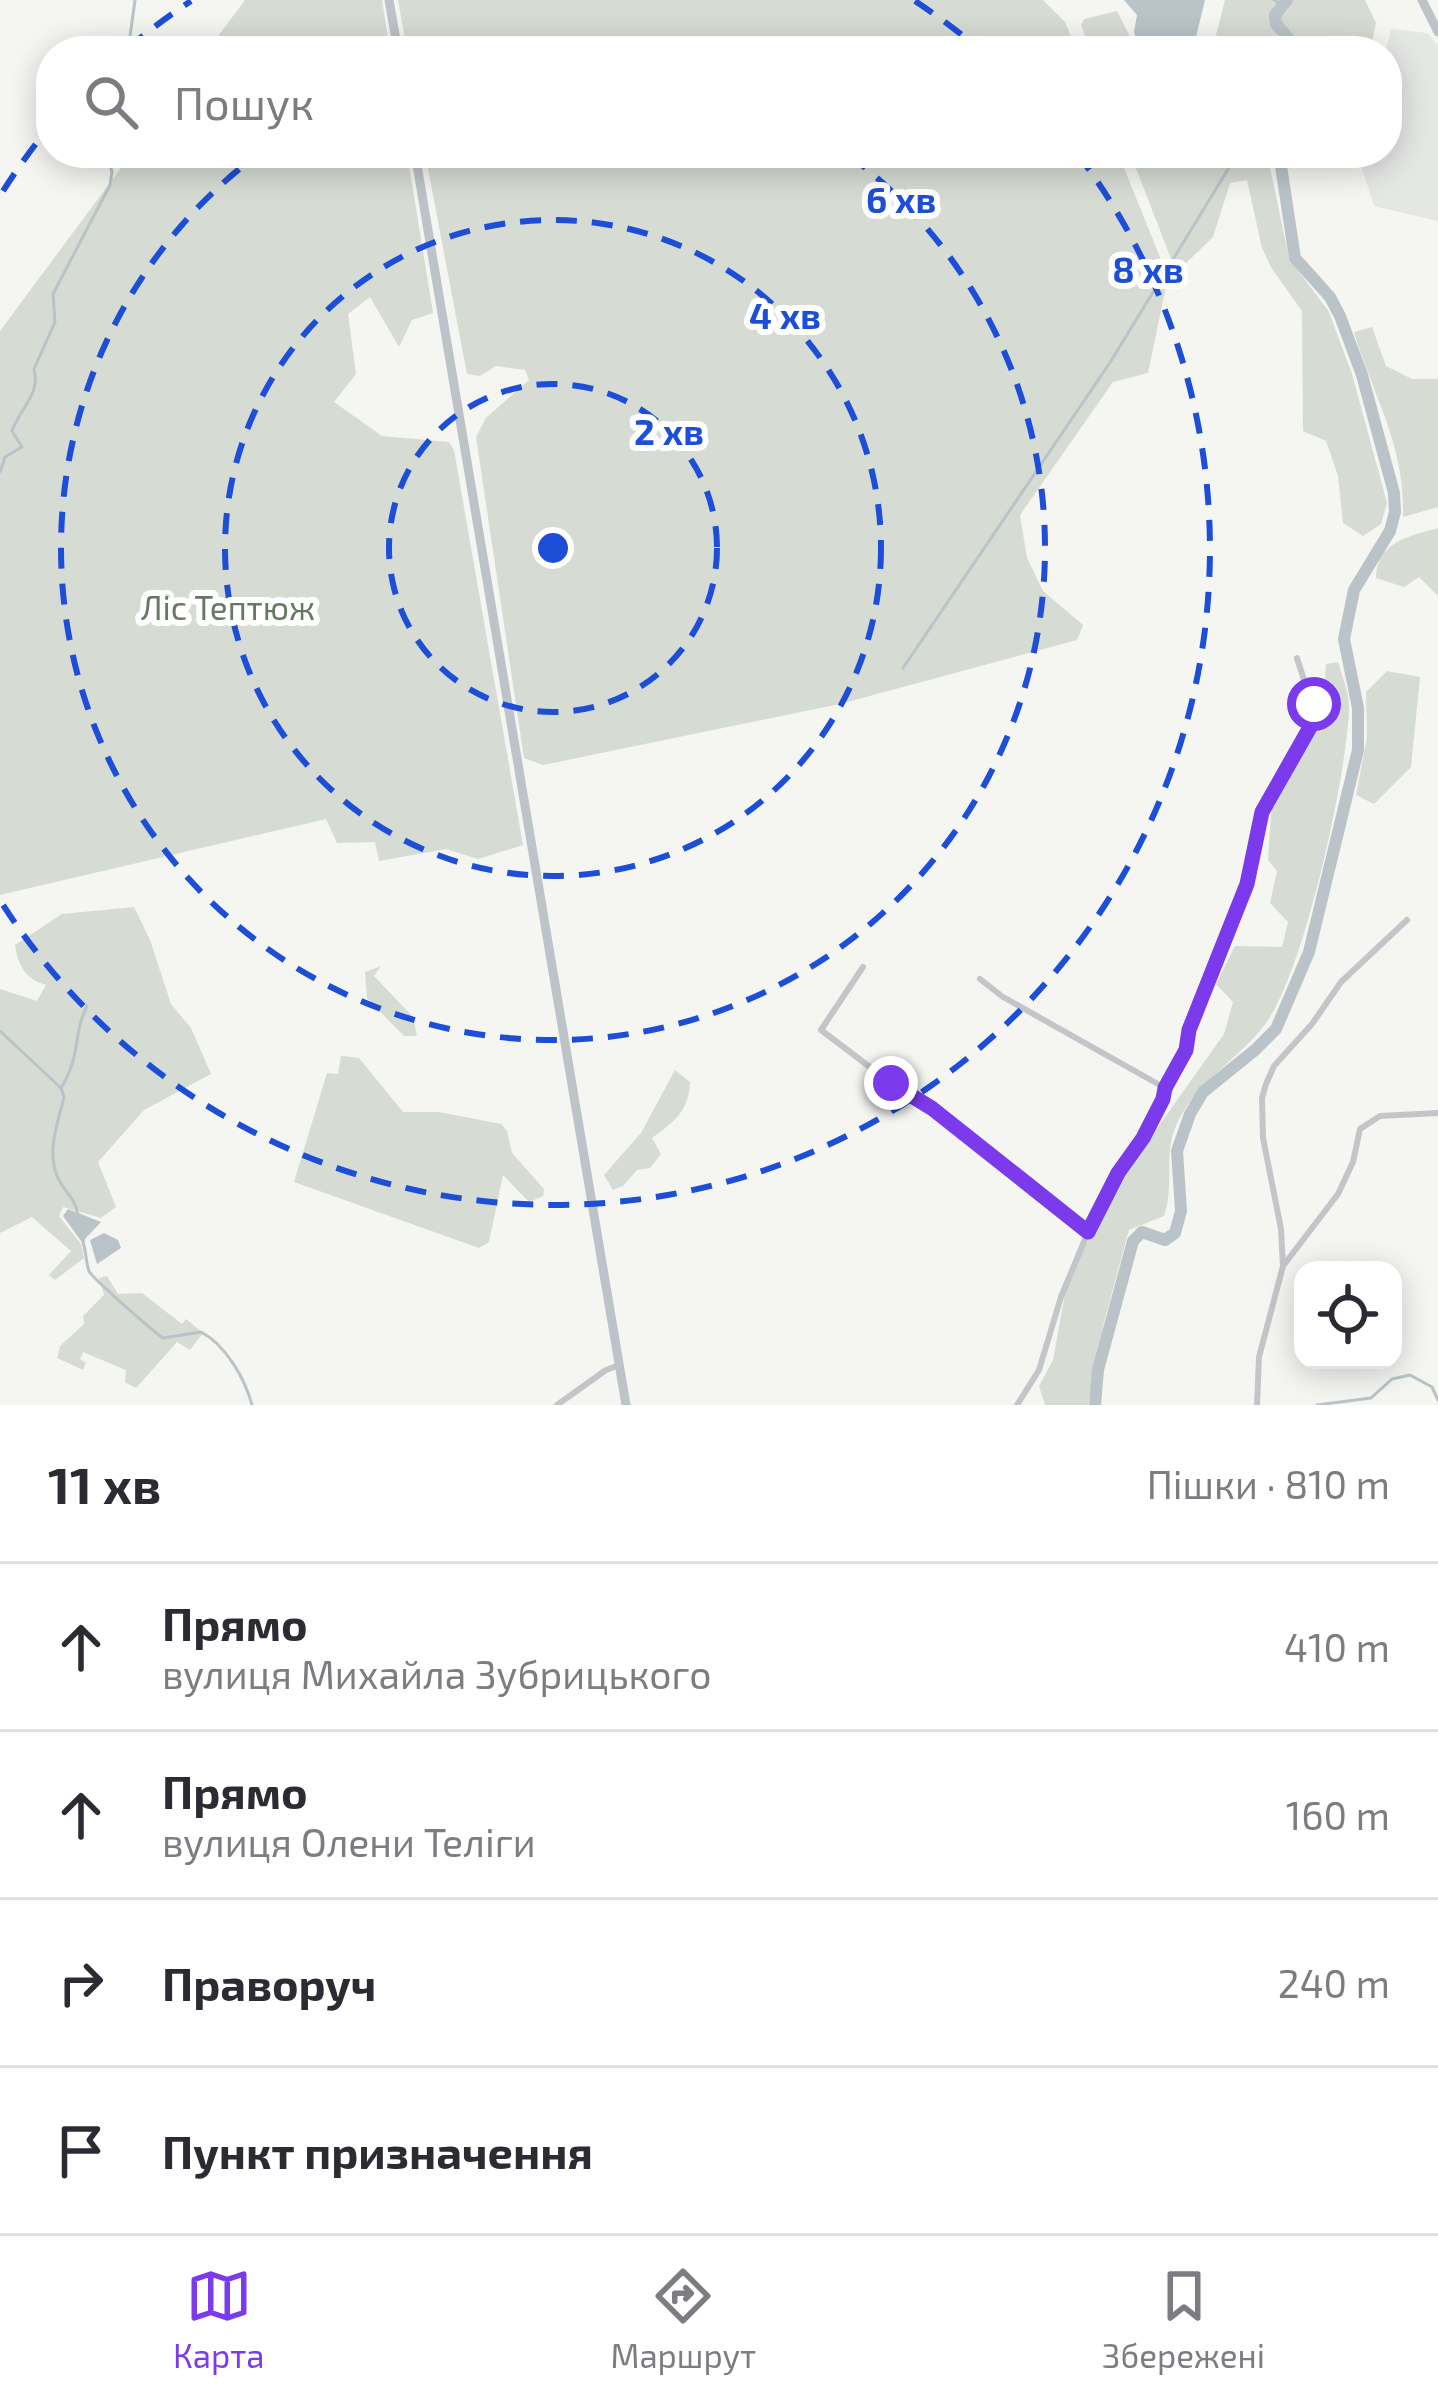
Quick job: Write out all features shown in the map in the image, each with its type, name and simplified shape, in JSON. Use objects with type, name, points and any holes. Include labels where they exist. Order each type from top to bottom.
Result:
[{"type":"street","points":[[389,0],[395,36]]},
{"type":"street","points":[[1422,0],[1438,32]]},
{"type":"street","points":[[418,168],[626,1405]]},
{"type":"street","points":[[1017,1405],[1039,1370],[1060,1297],[1088,1232],[1118,1173],[1143,1138],[1186,1050],[1189,1030],[1247,884],[1262,812],[1315,715],[1297,658]]},
{"type":"street","points":[[1257,1405],[1259,1357],[1282,1266],[1276,1195],[1263,1138],[1266,1084],[1274,1066],[1341,982],[1408,920]]},
{"type":"street","points":[[863,967],[821,1030],[933,1109],[1088,1232]]},
{"type":"street","points":[[980,979],[1003,998],[1165,1088]]},
{"type":"street","points":[[1282,1266],[1338,1194],[1364,1124],[1393,1113],[1438,1113]]},
{"type":"street","points":[[557,1405],[619,1365]]},
{"type":"shaded area","points":[[1124,0],[1205,0],[1196,36],[1135,36],[1137,15]]},
{"type":"shaded area","points":[[1391,29],[1427,33],[1438,46],[1438,221],[1374,206],[1362,168],[1402,168],[1402,36],[1389,36]]},
{"type":"shaded area","points":[[68,1209],[101,1222],[84,1245],[63,1216]]},
{"type":"shaded area","points":[[104,1233],[118,1240],[121,1248],[97,1264],[90,1240]]},
{"type":"green space","points":[[245,0],[382,0],[388,36],[218,36]]},
{"type":"green space","points":[[398,0],[1043,0],[1065,22],[1071,36],[404,36]]},
{"type":"green space","points":[[1225,0],[1365,0],[1376,23],[1373,36],[1295,36],[1287,28],[1277,36],[1216,36]]},
{"type":"green space","points":[[1117,11],[1130,36],[1085,36],[1084,19]]},
{"type":"green space","name":"Ліс Тептюж","points":[[121,168],[409,168],[433,313],[412,320],[399,347],[370,297],[348,314],[356,374],[334,402],[382,436],[449,442],[454,450],[523,845],[478,859],[446,849],[379,861],[375,842],[337,843],[326,819],[0,895],[0,331]]},
{"type":"green space","points":[[428,168],[1124,168],[1168,277],[1148,373],[1113,382],[1020,515],[1027,558],[1043,591],[1083,625],[1077,640],[840,704],[543,765],[524,758],[476,437],[486,418],[529,380],[525,370],[496,366],[480,376],[467,374]]},
{"type":"green space","points":[[1136,168],[1270,168],[1289,258],[1329,312],[1352,374],[1387,503],[1381,524],[1363,536],[1343,523],[1338,476],[1326,441],[1303,431],[1302,311],[1262,248],[1247,180],[1230,183],[1213,237],[1175,269]]},
{"type":"green space","points":[[1372,327],[1386,366],[1412,379],[1438,379],[1438,507],[1403,517],[1394,444],[1354,332]]},
{"type":"green space","points":[[1438,528],[1438,596],[1419,577],[1404,587],[1376,578],[1388,548]]},
{"type":"green space","points":[[1338,662],[1349,701],[1347,736],[1321,870],[1295,961],[1266,1023],[1194,1096],[1176,1126],[1164,1216],[1129,1230],[1088,1405],[1045,1405],[1039,1386],[1053,1360],[1067,1282],[1116,1186],[1224,1034],[1233,1002],[1216,984],[1235,946],[1282,947],[1288,922],[1270,903],[1277,871],[1268,860],[1272,801],[1322,720],[1326,664]]},
{"type":"green space","points":[[1387,671],[1420,677],[1411,767],[1374,804],[1356,795],[1367,737],[1366,692]]},
{"type":"green space","points":[[134,907],[171,1004],[191,1028],[211,1074],[144,1110],[98,1162],[116,1207],[101,1218],[63,1207],[59,1216],[81,1244],[84,1258],[55,1280],[49,1275],[71,1251],[32,1217],[0,1233],[0,989],[37,1001],[46,985],[24,971],[15,945],[62,914]]},
{"type":"green space","points":[[381,966],[374,976],[413,1017],[417,1036],[404,1036],[367,998],[365,972]]},
{"type":"green space","points":[[341,1056],[359,1058],[403,1112],[439,1112],[501,1124],[512,1153],[544,1189],[543,1196],[529,1202],[503,1175],[489,1242],[479,1248],[294,1182],[327,1073],[338,1074]]},
{"type":"green space","points":[[675,1070],[690,1082],[689,1092],[679,1115],[652,1138],[661,1154],[650,1168],[637,1170],[613,1190],[604,1175],[641,1133]]},
{"type":"green space","points":[[107,1276],[118,1294],[142,1293],[182,1324],[186,1319],[203,1333],[190,1350],[177,1342],[136,1388],[125,1382],[126,1370],[83,1352],[83,1370],[57,1358],[60,1346],[84,1324],[83,1316],[104,1295],[99,1278]]},
{"type":"waterway","points":[[130,36],[135,0]]},
{"type":"waterway","points":[[1274,0],[1283,5]]},
{"type":"waterway","points":[[1287,0],[1275,15],[1287,36]]},
{"type":"waterway","points":[[0,472],[5,457],[22,447],[12,431],[32,394],[34,369],[55,322],[53,294],[110,185],[111,168]]},
{"type":"waterway","points":[[903,668],[1111,361],[1229,168]]},
{"type":"waterway","points":[[1095,1405],[1098,1370],[1133,1241],[1142,1232],[1165,1240],[1175,1233],[1181,1211],[1177,1151],[1190,1114],[1203,1092],[1276,1029],[1309,952],[1358,750],[1358,708],[1344,639],[1354,590],[1390,531],[1395,512],[1362,375],[1340,316],[1330,297],[1295,258],[1281,168]]},
{"type":"waterway","points":[[61,1088],[87,1006]]},
{"type":"waterway","points":[[0,1031],[61,1088],[64,1097],[53,1161],[78,1215]]},
{"type":"waterway","points":[[83,1242],[93,1276],[163,1338],[201,1332],[219,1345],[252,1405]]},
{"type":"waterway","points":[[1317,1405],[1371,1398],[1392,1379],[1410,1375],[1432,1387],[1438,1400]]},
{"type":"route","points":[[891,1083],[933,1109],[1088,1232],[1118,1173],[1143,1138],[1186,1050],[1189,1030],[1247,884],[1262,812],[1313,722],[1314,704]]}]
